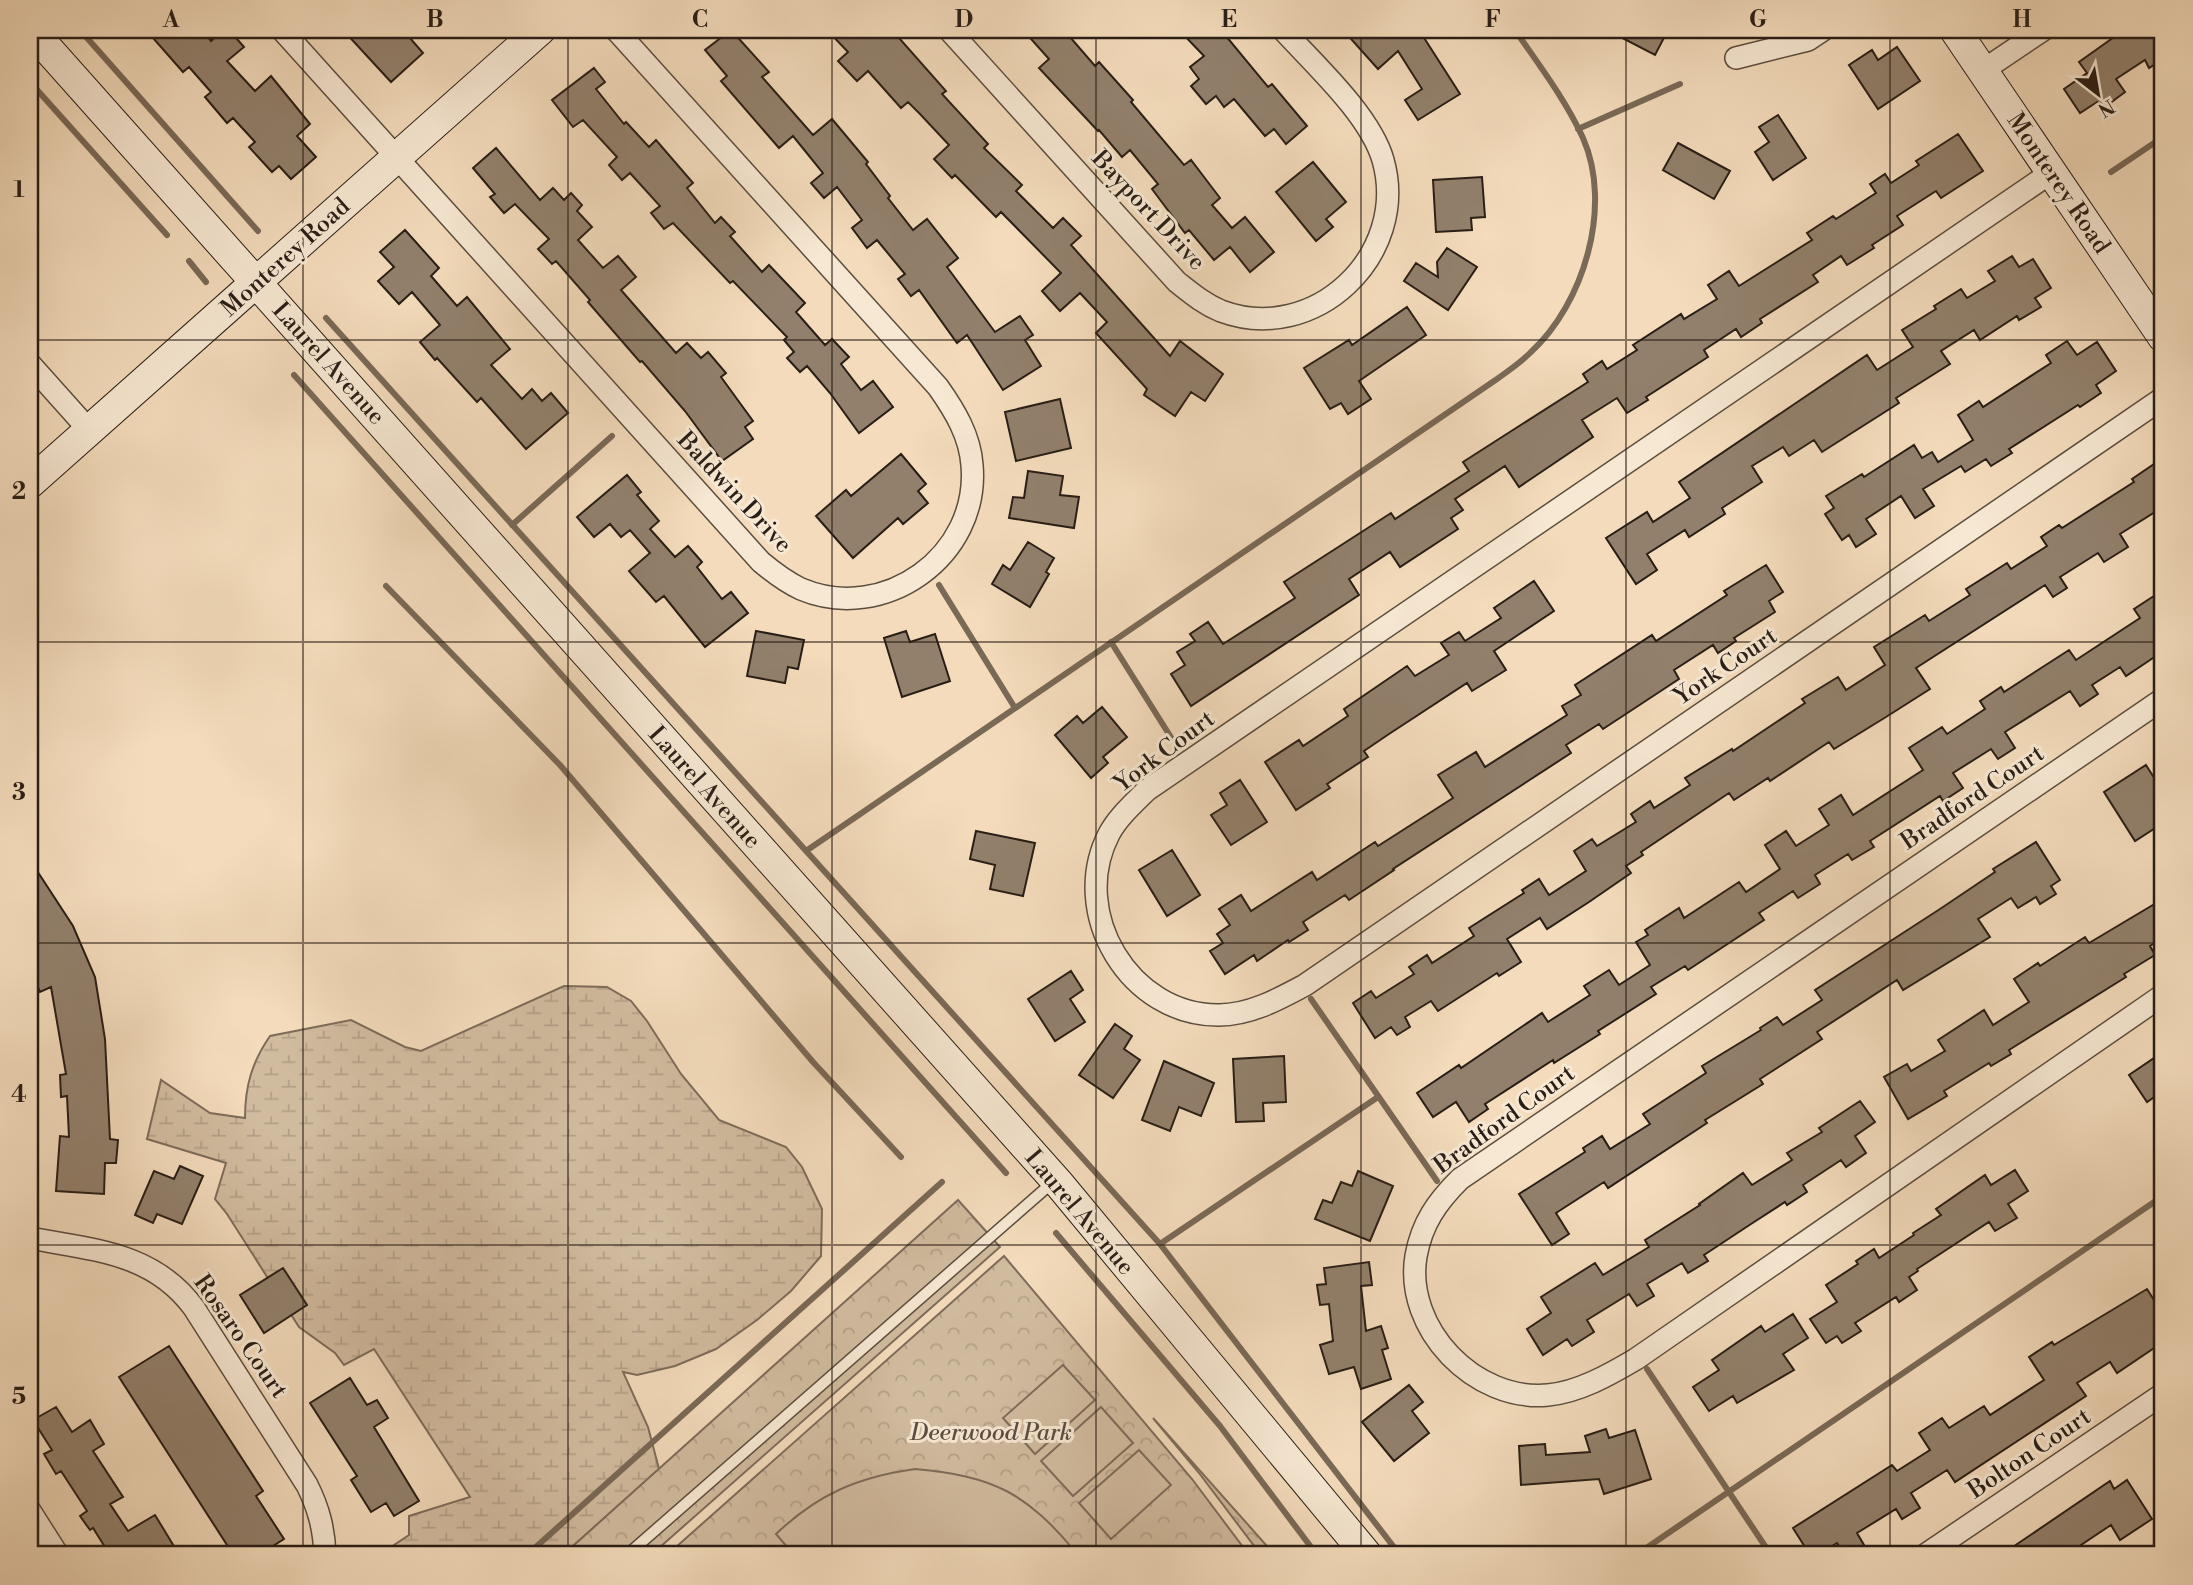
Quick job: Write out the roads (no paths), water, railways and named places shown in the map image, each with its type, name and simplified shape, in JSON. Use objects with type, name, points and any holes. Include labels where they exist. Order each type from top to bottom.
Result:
[{"type":"main road","name":"Laurel Avenue","points":[[31,30],[1055,1180],[1367,1555]]},
{"type":"main road","name":"Monterey Road","points":[[30,483],[540,30]]},
{"type":"main road","name":"Monterey Road","points":[[1955,30],[2163,337]]},
{"type":"street","name":"Baldwin Drive","points":[[282,30],[761,562],[801,589],[840,597],[871,596],[887,592],[923,574],[950,547],[966,517],[970,502],[972,473],[968,442],[951,405],[938,387],[616,30]]},
{"type":"street","name":"Bayport Drive","points":[[949,30],[1177,282],[1199,300],[1223,311],[1251,317],[1277,317],[1304,310],[1329,299],[1353,280],[1371,257],[1386,218],[1387,181],[1377,142],[1349,103],[1283,30]]},
{"type":"street","points":[[1736,58],[1808,40],[1823,30]]},
{"type":"street","points":[[1982,71],[2043,30]]},
{"type":"street","name":"York Court","points":[[2052,172],[1147,790],[1126,810],[1109,834],[1100,858],[1096,902],[1101,926],[1110,947],[1136,982],[1150,994],[1172,1006],[1220,1015],[1248,1011],[1277,1000],[1328,970],[2163,398]]},
{"type":"street","points":[[30,364],[89,430]]},
{"type":"street","name":"Bradford Court","points":[[2163,699],[1460,1179],[1438,1201],[1424,1228],[1416,1257],[1417,1291],[1427,1324],[1453,1359],[1469,1373],[1491,1386],[1520,1395],[1548,1395],[1575,1389],[1606,1377],[1636,1359],[2163,995]]},
{"type":"street","name":"Rosaro Court","points":[[30,1238],[133,1260],[166,1277],[181,1291],[307,1485],[318,1507],[324,1531],[325,1555]]},
{"type":"street","name":"Bolton Court","points":[[1925,1555],[2163,1394]]},
{"type":"street","points":[[30,1511],[58,1555]]},
{"type":"lane","points":[[627,1555],[1055,1180]]},
{"type":"waterway","points":[[80,30],[258,231]]},
{"type":"waterway","points":[[806,851],[1497,379],[1526,357],[1549,332],[1565,308],[1588,253],[1594,223],[1592,165],[1576,124],[1515,30]]},
{"type":"waterway","points":[[30,82],[167,235]]},
{"type":"waterway","points":[[1578,129],[1680,84]]},
{"type":"waterway","points":[[2111,172],[2163,137]]},
{"type":"waterway","points":[[189,261],[206,282]]},
{"type":"waterway","points":[[326,318],[1160,1244],[1400,1555]]},
{"type":"waterway","points":[[294,375],[1006,1173]]},
{"type":"waterway","points":[[512,525],[612,436]]},
{"type":"waterway","points":[[939,585],[1015,708]]},
{"type":"waterway","points":[[386,586],[560,765],[813,1062],[901,1157]]},
{"type":"waterway","points":[[1111,642],[1172,739]]},
{"type":"waterway","points":[[1311,999],[1437,1181]]},
{"type":"waterway","points":[[1160,1244],[1378,1097]]},
{"type":"waterway","points":[[527,1555],[942,1182]]},
{"type":"waterway","points":[[1636,1555],[2163,1196]]},
{"type":"waterway","points":[[1056,1233],[1220,1426],[1317,1555]]},
{"type":"waterway","points":[[1647,1369],[1771,1555]]},
{"type":"park label","name":"Deerwood Park","points":[[991,1432]]}]
